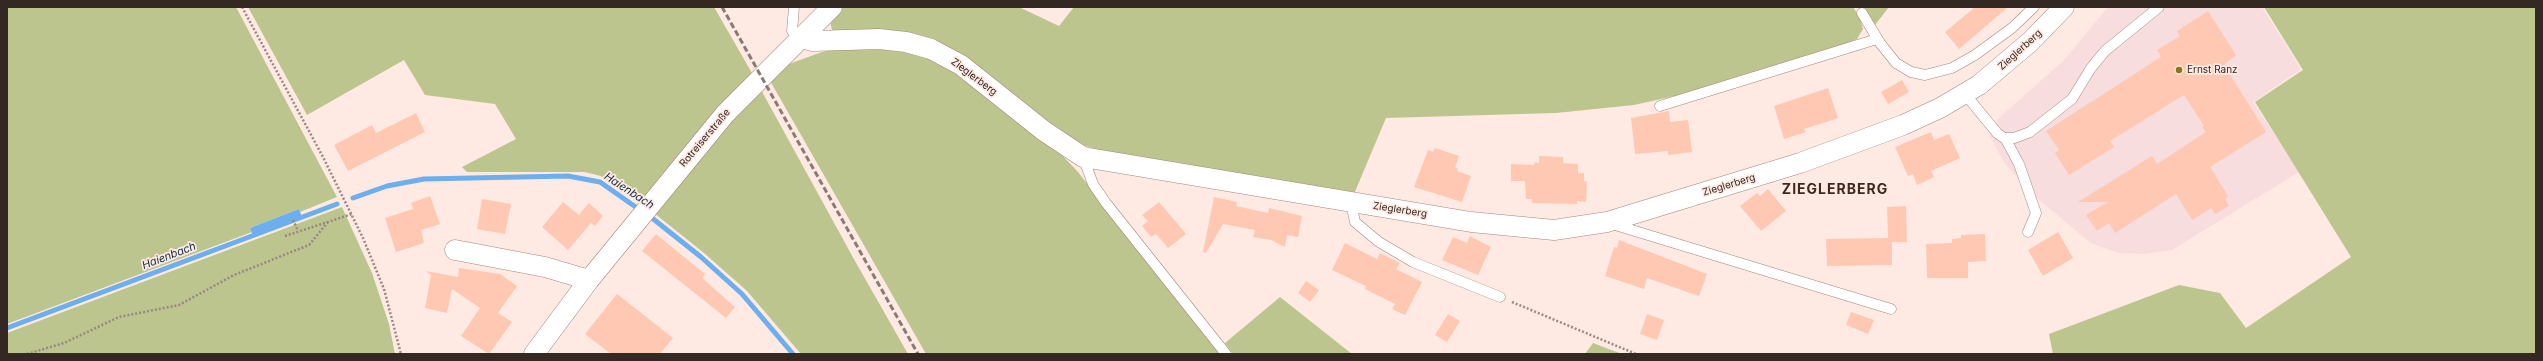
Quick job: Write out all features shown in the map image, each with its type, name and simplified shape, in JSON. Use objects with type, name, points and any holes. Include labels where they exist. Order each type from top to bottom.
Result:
[{"type":"street","name":"Rotreiserstraße","points":[[534,354],[589,280],[725,114],[832,7]]},
{"type":"street","name":"Zieglerberg","points":[[800,38],[813,41],[879,39],[906,42],[930,49],[961,65],[1044,131],[1083,157],[1471,222],[1541,230],[1568,229],[1607,222],[1800,163],[1916,120],[1965,94],[2009,61],[2064,7]]},
{"type":"street","points":[[455,250],[545,267],[589,280]]},
{"type":"lane","points":[[794,7],[792,31],[800,38]]},
{"type":"lane","points":[[1862,13],[1877,39],[1903,69],[1918,74],[1932,74],[1952,68],[1975,55],[2012,28],[2034,7]]},
{"type":"lane","points":[[2005,138],[2014,138],[2030,132],[2072,99],[2091,68],[2105,51],[2159,7]]},
{"type":"lane","points":[[1660,106],[1877,39]]},
{"type":"lane","points":[[1965,94],[1997,133],[2005,138],[2019,164],[2036,213],[2028,232]]},
{"type":"lane","points":[[1083,157],[1091,180],[1106,204],[1226,354]]},
{"type":"lane","points":[[1352,203],[1355,222],[1379,242],[1413,262],[1500,297]]},
{"type":"lane","points":[[1607,222],[1891,309]]},
{"type":"path","points":[[242,7],[352,214],[384,289],[401,354]]},
{"type":"path","points":[[285,236],[352,214]]},
{"type":"path","points":[[293,220],[298,232]]},
{"type":"path","points":[[27,354],[64,343],[119,317],[179,306],[234,275],[309,245],[328,222]]},
{"type":"path","points":[[1500,297],[1636,354]]},
{"type":"shaded area","points":[[2108,7],[2262,7],[2301,69],[2253,102],[2299,172],[2172,250],[2145,254],[2118,253],[2091,243],[2034,196],[2005,164],[1989,134],[1998,119],[2064,60]]},
{"type":"green space","points":[[7,7],[236,7],[337,197],[300,212],[299,209],[250,228],[252,232],[7,324]]},
{"type":"green space","points":[[248,7],[714,7],[752,73],[676,158],[640,202],[601,176],[584,172],[467,172],[462,167],[516,139],[495,104],[425,95],[404,60],[307,115]]},
{"type":"green space","points":[[841,7],[1019,7],[1059,26],[1074,7],[1853,7],[1860,18],[1863,29],[1857,39],[1837,47],[1679,95],[1634,105],[1556,113],[1386,118],[1354,194],[1108,153],[1083,145],[1063,134],[974,66],[832,30],[830,21]]},
{"type":"green space","points":[[1864,7],[1889,7],[1875,25]]},
{"type":"green space","points":[[2264,7],[2536,7],[2536,354],[2053,354],[2049,334],[2179,285],[2220,293],[2246,328],[2351,257],[2255,102],[2303,70]]},
{"type":"green space","points":[[890,46],[939,60],[1061,154],[1078,172],[1221,354],[926,354],[769,79],[789,64],[822,52],[839,48]]},
{"type":"green space","points":[[760,88],[908,354],[801,354],[747,291],[704,253],[654,213],[702,154]]},
{"type":"green space","points":[[342,207],[372,273],[389,324],[395,354],[7,354],[7,333]]},
{"type":"green space","points":[[1280,297],[1352,354],[1233,354],[1225,343]]},
{"type":"green space","points":[[1593,343],[1622,354],[1585,354]]},
{"type":"water","points":[[299,209],[302,217],[253,236],[250,228]]},
{"type":"building","points":[[1975,7],[2008,7],[1959,49],[1945,32]]},
{"type":"building","points":[[2208,11],[2236,55],[2224,65],[2266,132],[2210,167],[2228,196],[2225,199],[2229,206],[2215,214],[2211,208],[2192,220],[2176,194],[2115,233],[2109,223],[2097,231],[2086,215],[2108,202],[2078,202],[2152,156],[2157,164],[2206,132],[2202,127],[2204,126],[2184,95],[2110,141],[2114,147],[2069,175],[2055,153],[2059,150],[2046,131],[2161,57],[2157,50],[2180,36],[2177,31]]},
{"type":"building","points":[[1902,80],[1909,92],[1888,104],[1881,92]]},
{"type":"building","points":[[1828,88],[1838,118],[1804,129],[1806,132],[1784,139],[1774,106]]},
{"type":"building","points":[[1669,111],[1670,122],[1688,120],[1692,152],[1668,155],[1668,151],[1635,154],[1631,118]]},
{"type":"building","points":[[416,113],[425,132],[348,171],[334,145],[372,125],[376,133]]},
{"type":"building","points":[[1931,132],[1934,140],[1949,134],[1960,158],[1931,171],[1934,177],[1917,185],[1913,174],[1908,176],[1895,147]]},
{"type":"building","points":[[1435,148],[1459,156],[1455,167],[1458,169],[1457,171],[1471,176],[1462,202],[1414,187],[1428,150],[1433,152]]},
{"type":"building","points":[[1539,156],[1563,157],[1563,163],[1578,164],[1578,173],[1584,173],[1584,181],[1587,182],[1586,202],[1577,201],[1577,204],[1532,203],[1532,199],[1526,199],[1525,181],[1511,181],[1511,164],[1534,165],[1535,162],[1539,163]]},
{"type":"building","points":[[1768,189],[1786,211],[1761,231],[1740,206],[1757,193],[1760,196]]},
{"type":"building","points":[[430,196],[440,224],[421,230],[424,243],[396,252],[385,218],[413,209],[411,203]]},
{"type":"building","points":[[1214,197],[1237,202],[1236,206],[1268,213],[1269,208],[1302,216],[1298,237],[1287,235],[1285,247],[1271,240],[1253,237],[1255,230],[1223,224],[1206,253],[1203,252]]},
{"type":"building","points":[[482,199],[511,204],[505,234],[477,229]]},
{"type":"building","points":[[563,202],[579,215],[589,203],[603,216],[595,226],[591,223],[568,250],[542,227]]},
{"type":"building","points":[[1159,202],[1186,234],[1168,248],[1156,234],[1151,237],[1142,226],[1148,221],[1142,215]]},
{"type":"building","points":[[1906,206],[1907,242],[1892,242],[1892,265],[1827,266],[1826,239],[1888,238],[1887,207]]},
{"type":"building","points":[[2058,232],[2073,258],[2043,276],[2028,250]]},
{"type":"building","points":[[656,234],[705,274],[702,278],[735,307],[726,318],[642,251]]},
{"type":"building","points":[[1985,234],[1986,261],[1968,262],[1968,278],[1927,278],[1926,244],[1952,243],[1952,239],[1961,238],[1961,235]]},
{"type":"building","points":[[1470,236],[1491,247],[1478,275],[1442,260],[1453,237],[1467,243]]},
{"type":"building","points":[[1619,240],[1707,274],[1699,296],[1647,278],[1644,289],[1605,276],[1614,247],[1617,248]]},
{"type":"building","points":[[1345,243],[1377,259],[1380,253],[1400,263],[1396,269],[1422,282],[1405,315],[1392,309],[1395,304],[1365,289],[1366,286],[1332,270]]},
{"type":"building","points":[[459,268],[500,274],[517,286],[498,313],[512,322],[489,354],[461,336],[480,308],[452,289],[447,313],[425,308],[431,275],[426,271],[458,277]]},
{"type":"building","points":[[1306,281],[1319,290],[1310,302],[1298,293]]},
{"type":"building","points":[[617,294],[673,338],[660,354],[611,354],[585,334]]},
{"type":"building","points":[[1851,312],[1874,320],[1868,334],[1846,325]]},
{"type":"building","points":[[1448,314],[1460,321],[1447,342],[1435,335]]},
{"type":"building","points":[[1647,314],[1664,320],[1657,340],[1640,334]]},
{"type":"waterway","name":"Haienbach","points":[[353,198],[387,186],[424,179],[568,176],[600,182],[640,210]]},
{"type":"waterway","name":"Haienbach","points":[[7,328],[337,204]]},
{"type":"waterway","name":"Haienbach","points":[[647,214],[701,257],[742,294],[793,354]]},
{"type":"railway","points":[[722,7],[918,354]]},
{"type":"place","name":"Ernst Ranz","points":[[2179,70]]},
{"type":"district","name":"ZIEGLERBERG","points":[[1835,190]]}]
